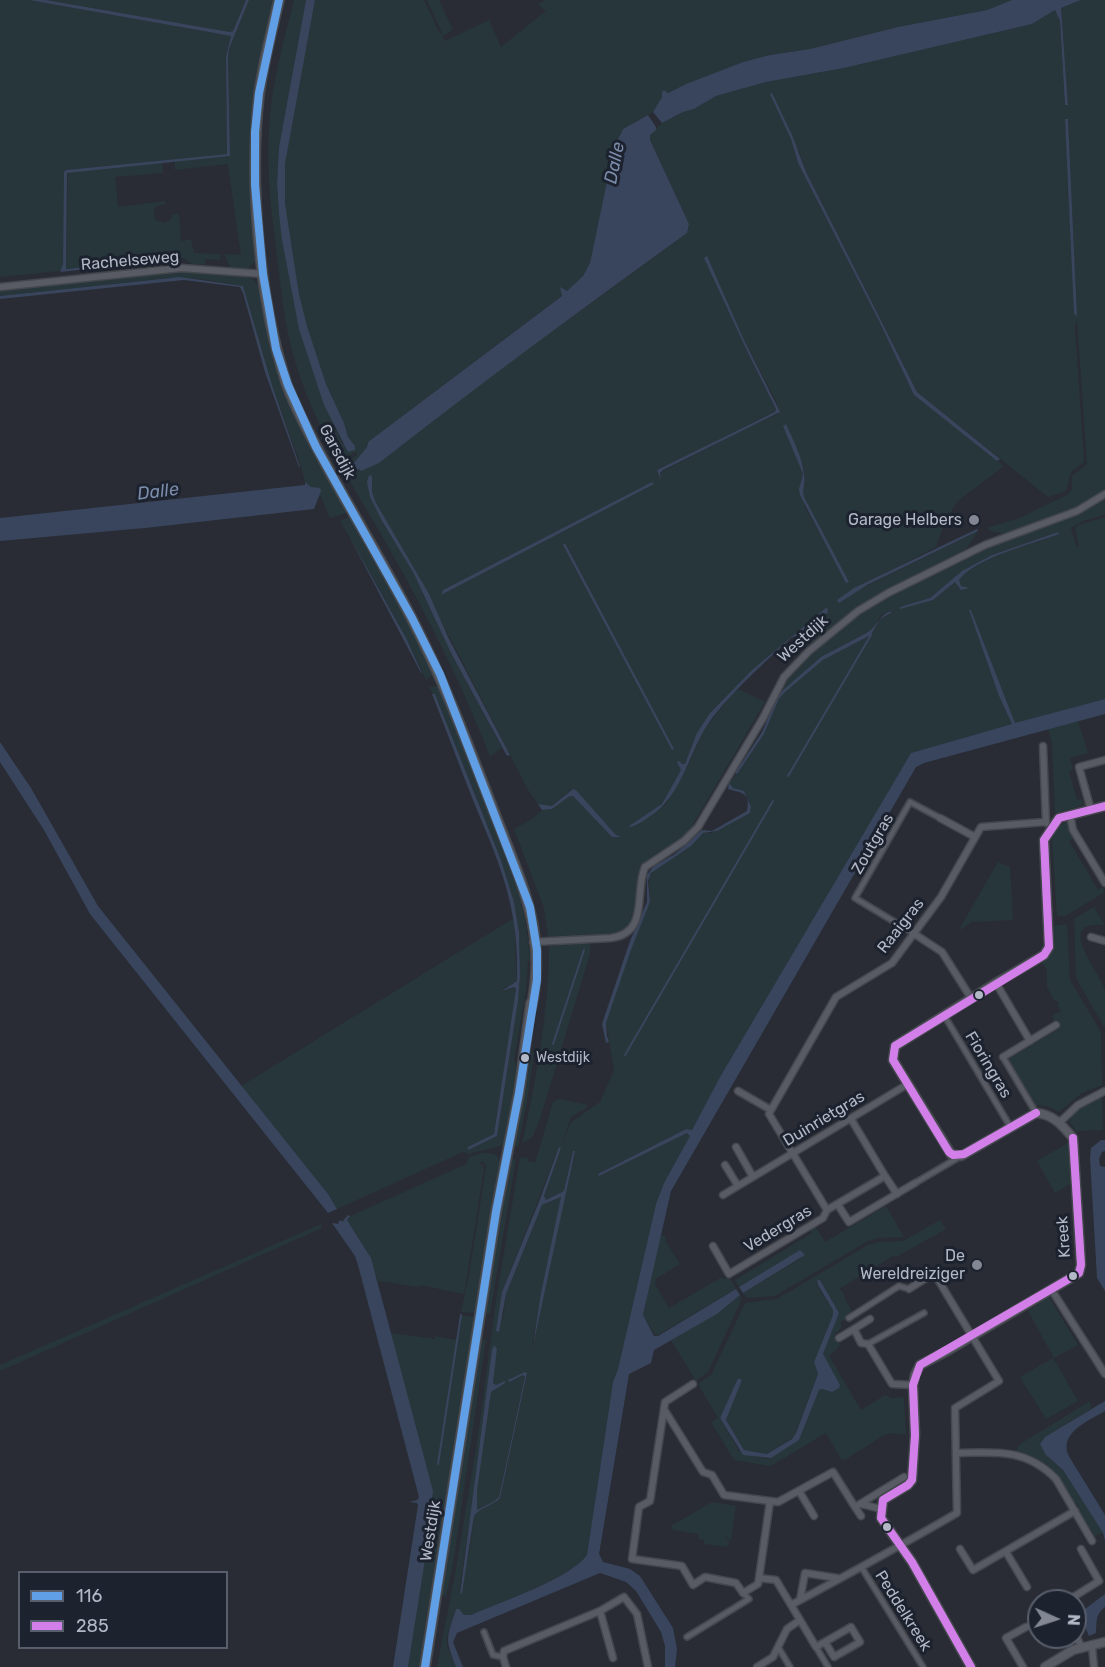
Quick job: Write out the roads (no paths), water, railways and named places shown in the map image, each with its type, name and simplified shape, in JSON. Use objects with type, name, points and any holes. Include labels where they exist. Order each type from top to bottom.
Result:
[{"type":"main road","name":"Garsdijk","points":[[279,0],[263,67],[255,132],[255,185],[263,274],[276,349],[288,385],[316,447],[440,674],[532,915],[534,942]]},
{"type":"main road","name":"Westdijk","points":[[425,1667],[496,1212],[519,1093],[531,1009],[534,942]]},
{"type":"street","name":"Rachelseweg","points":[[0,287],[181,268],[263,274]]},
{"type":"street","name":"Westdijk","points":[[534,942],[611,938],[623,936],[629,931],[639,909],[642,874],[645,867],[684,841],[698,827],[763,718],[784,677],[808,651],[858,611],[965,554],[1003,537],[1077,511],[1105,494]]},
{"type":"street","points":[[961,1156],[955,1156],[949,1152],[893,1060],[895,1046],[1044,955],[1049,947],[1044,840],[1049,824],[1043,746]]},
{"type":"street","points":[[1091,810],[1078,767],[1105,760]]},
{"type":"street","name":"Zoutgras","points":[[913,933],[855,898],[910,802],[940,818]]},
{"type":"street","points":[[940,818],[975,837],[981,827],[1049,824],[1059,818],[1105,806]]},
{"type":"street","points":[[1070,815],[1074,830],[1105,883]]},
{"type":"street","name":"Raaigras","points":[[771,1110],[836,997],[892,963],[940,897],[975,837]]},
{"type":"street","points":[[913,933],[942,952],[971,998]]},
{"type":"street","points":[[1091,937],[1105,941]]},
{"type":"street","points":[[996,983],[1030,1041]]},
{"type":"street","name":"Fioringras","points":[[944,1015],[1011,1128]]},
{"type":"street","points":[[1036,1113],[1003,1057],[1056,1025]]},
{"type":"street","name":"Duinrietgras","points":[[723,1195],[908,1084]]},
{"type":"street","points":[[738,1091],[771,1110],[769,1114],[827,1210]]},
{"type":"street","points":[[838,1204],[849,1222],[1036,1113],[1043,1113],[1060,1122],[1078,1105],[1105,1091]]},
{"type":"street","points":[[851,1119],[897,1194]]},
{"type":"street","name":"Kreek","points":[[914,1385],[915,1375],[920,1365],[1079,1273],[1081,1265],[1072,1138],[1060,1122]]},
{"type":"street","points":[[736,1147],[753,1177]]},
{"type":"street","points":[[725,1166],[738,1186]]},
{"type":"street","name":"Vedergras","points":[[713,1245],[729,1274],[823,1218],[827,1210],[885,1176]]},
{"type":"street","points":[[791,1605],[837,1578],[862,1568],[957,1513],[955,1408],[999,1381],[934,1273],[909,1289],[899,1286],[849,1318]]},
{"type":"street","points":[[1052,1289],[1105,1374]]},
{"type":"street","points":[[854,1329],[861,1343],[868,1344],[924,1313]]},
{"type":"street","points":[[839,1338],[870,1319]]},
{"type":"street","points":[[868,1344],[892,1384],[914,1385],[915,1435],[912,1480],[908,1485],[883,1500],[881,1518],[912,1562],[971,1667]]},
{"type":"street","points":[[687,1637],[749,1599],[736,1583],[705,1577],[693,1585],[682,1566],[632,1559],[639,1507],[650,1501],[665,1402],[693,1384]]},
{"type":"street","points":[[664,1408],[703,1472],[712,1475],[724,1495],[778,1502],[832,1472],[857,1505],[861,1516]]},
{"type":"street","points":[[956,1453],[1006,1452],[1021,1455],[1048,1471],[1056,1479],[1092,1541]]},
{"type":"street","points":[[857,1505],[904,1478]]},
{"type":"street","points":[[799,1491],[814,1516]]},
{"type":"street","points":[[743,1593],[758,1584],[770,1501]]},
{"type":"street","points":[[857,1505],[881,1509]]},
{"type":"street","points":[[960,1549],[973,1570],[1075,1511]]},
{"type":"street","points":[[1081,1549],[1099,1581],[1087,1589]]},
{"type":"street","points":[[1006,1552],[1027,1587]]},
{"type":"street","name":"Peddelkreek","points":[[862,1568],[923,1667]]},
{"type":"street","points":[[800,1600],[805,1573],[837,1578]]},
{"type":"street","points":[[759,1578],[776,1580],[828,1667]]},
{"type":"street","points":[[506,1667],[504,1651],[600,1611],[624,1597],[637,1614],[648,1667]]},
{"type":"street","points":[[600,1611],[613,1658]]},
{"type":"street","points":[[757,1667],[773,1657],[787,1629],[800,1620]]},
{"type":"street","points":[[816,1647],[851,1627],[860,1642],[834,1657],[825,1642]]},
{"type":"street","points":[[1023,1667],[1006,1638],[1026,1627]]},
{"type":"street","points":[[484,1632],[493,1654],[503,1657]]},
{"type":"street","points":[[1087,1647],[1105,1642]]},
{"type":"street","points":[[1092,1646],[1094,1667]]},
{"type":"street","points":[[778,1647],[790,1667]]},
{"type":"street","points":[[1045,1667],[1078,1649]]},
{"type":"water","points":[[29,0],[46,0],[230,32],[233,31],[246,0],[249,0],[229,49],[228,57],[230,156],[67,173],[66,269],[172,258],[173,260],[60,272],[63,264],[64,172],[227,154],[226,57],[231,36]]},
{"type":"water","points":[[306,0],[315,0],[285,164],[285,203],[299,294],[307,326],[326,384],[348,437],[355,446],[355,450],[348,452],[324,405],[299,329],[279,214],[277,183],[279,147]]},
{"type":"water","points":[[1012,0],[1081,0],[1061,8],[1068,105],[1065,105],[1060,21],[1055,10],[1032,24],[844,68],[766,82],[716,96],[662,123],[653,112],[664,90],[668,93],[743,62],[810,49],[898,27],[987,10]]},
{"type":"water","points":[[772,93],[806,172],[917,392],[1000,459],[997,461],[914,395],[798,163],[791,139],[770,94]]},
{"type":"water","name":"Dalle","points":[[648,115],[656,127],[650,135],[650,140],[689,224],[687,233],[455,404],[379,463],[350,473],[348,470],[367,447],[368,442],[562,296],[560,287],[567,291],[583,276],[590,263],[614,148],[623,129]]},
{"type":"water","points":[[1065,119],[1068,119],[1077,316],[1074,314]]},
{"type":"water","points":[[707,256],[743,338],[780,412],[663,470],[660,473],[661,480],[657,470],[775,412],[776,409],[704,258]]},
{"type":"water","points":[[180,277],[243,286],[272,385],[300,467],[265,372],[240,287],[184,280],[0,299],[0,296]]},
{"type":"water","points":[[786,424],[803,467],[804,497],[849,582],[846,583],[800,495],[799,489],[803,474],[783,426]]},
{"type":"water","points":[[369,475],[372,476],[372,492],[376,503],[429,594],[448,637],[510,755],[507,756],[452,655],[413,572],[382,521],[370,497],[367,482]]},
{"type":"water","points":[[305,482],[311,487],[320,488],[321,491],[314,509],[0,541],[0,518],[305,485]]},
{"type":"water","points":[[652,482],[654,484],[441,595],[443,590]]},
{"type":"water","points":[[977,529],[978,531],[867,585],[839,603],[837,600],[854,588]]},
{"type":"water","points":[[1058,532],[1059,534],[1006,552],[978,565],[959,580],[961,586],[969,588],[961,590],[955,582],[933,600],[900,609],[900,607],[930,598],[962,571],[992,555]]},
{"type":"water","points":[[348,534],[406,638],[422,673],[421,673]]},
{"type":"water","points":[[565,543],[674,749],[672,750],[563,545]]},
{"type":"water","points":[[827,607],[828,612],[803,633],[791,638],[731,696],[705,730],[671,796],[649,817],[630,827],[662,804],[681,770],[677,762],[685,764],[697,733],[710,713],[752,670]]},
{"type":"water","points":[[969,610],[971,610],[1015,723],[1105,699],[1105,714],[916,767],[671,1191],[643,1315],[654,1336],[658,1336],[736,1289],[740,1295],[717,1314],[654,1350],[651,1363],[629,1374],[599,1554],[603,1562],[630,1569],[640,1576],[673,1628],[677,1649],[675,1667],[665,1667],[665,1646],[661,1632],[636,1591],[626,1582],[600,1573],[457,1633],[453,1642],[463,1667],[456,1667],[448,1638],[456,1609],[464,1615],[471,1615],[550,1581],[578,1564],[587,1555],[613,1382],[618,1369],[656,1204],[664,1183],[690,1136],[687,1133],[599,1176],[598,1174],[686,1129],[692,1130],[720,1077],[911,753],[1012,724],[999,696]]},
{"type":"water","points":[[880,619],[871,635],[823,660],[784,693],[779,699],[764,734],[737,774],[735,773],[762,732],[776,699],[821,657],[868,632]]},
{"type":"water","points":[[432,694],[435,694],[501,860],[514,902],[519,932],[518,1001],[497,1136],[468,1150],[468,1147],[494,1134],[516,989],[514,987],[500,992],[517,981],[516,938],[509,899],[498,862]]},
{"type":"water","points":[[0,742],[31,788],[98,906],[328,1194],[337,1209],[328,1213],[90,914],[44,830],[0,762]]},
{"type":"water","points":[[729,783],[733,788],[744,791],[748,800],[741,793],[728,789]]},
{"type":"water","points":[[573,789],[615,834],[621,837],[612,837],[573,796],[552,809],[542,810],[538,804],[552,806]]},
{"type":"water","points":[[748,800],[751,807],[750,813],[717,831],[703,833],[691,846],[651,873],[648,881],[650,902],[606,1023],[609,1042],[606,1043],[602,1024],[630,941],[647,902],[647,875],[654,866],[675,854],[702,830],[712,831],[747,811]]},
{"type":"water","points":[[1101,1140],[1105,1140],[1105,1151],[1099,1159],[1100,1166],[1105,1167],[1105,1291],[1097,1278],[1090,1158],[1091,1148]]},
{"type":"water","points":[[559,1147],[561,1148],[544,1196],[546,1200],[564,1191],[573,1151],[575,1151],[533,1346],[541,1293],[561,1197],[542,1205],[506,1294],[499,1332],[496,1331],[502,1292]]},
{"type":"water","points":[[348,1215],[350,1216],[347,1220],[371,1258],[433,1491],[428,1541],[408,1667],[393,1667],[418,1505],[409,1502],[419,1497],[358,1265],[355,1256],[332,1223],[339,1224],[338,1222],[341,1220],[342,1222]]},
{"type":"water","points":[[800,1250],[805,1255],[743,1293],[739,1287]]},
{"type":"water","points":[[817,1280],[820,1280],[839,1313],[823,1354],[840,1385],[839,1388],[832,1392],[819,1390],[799,1440],[771,1458],[743,1455],[720,1418],[738,1378],[742,1380],[726,1420],[744,1450],[767,1454],[792,1439],[796,1433],[818,1374],[814,1362],[833,1315],[833,1310]]},
{"type":"water","points":[[494,1345],[497,1349],[493,1383],[496,1385],[505,1381],[505,1383],[491,1392],[477,1491],[477,1510],[499,1497],[525,1377],[523,1375],[509,1382],[508,1380],[527,1373],[500,1498],[474,1516],[460,1594],[492,1350]]},
{"type":"water","points":[[1105,1401],[1105,1411],[1070,1435],[1067,1450],[1105,1515],[1105,1541],[1103,1533],[1063,1470],[1046,1455],[1040,1444],[1045,1437]]},
{"type":"water","points":[[1105,1594],[1105,1607],[1098,1616],[1096,1633],[1089,1636],[1087,1631],[1087,1608]]},
{"type":"waterway","points":[[788,776],[871,635]]},
{"type":"waterway","points":[[625,1055],[773,801]]},
{"type":"waterway","points":[[553,1044],[584,950]]},
{"type":"waterway","points":[[438,1464],[461,1315]]},
{"type":"place","name":"Garage Helbers","points":[[974,520]]},
{"type":"place","name":"Westdijk","points":[[525,1058]]},
{"type":"place","name":"De Wereldreiziger","points":[[977,1265]]}]
